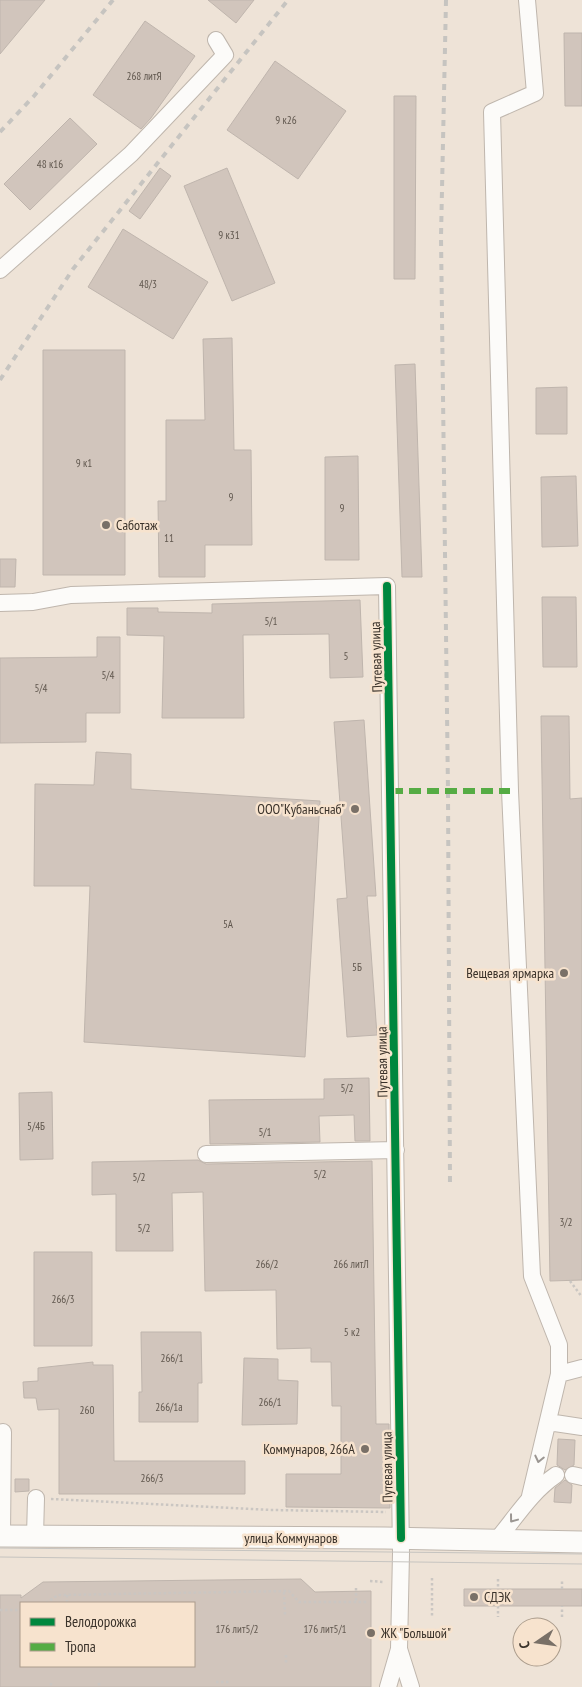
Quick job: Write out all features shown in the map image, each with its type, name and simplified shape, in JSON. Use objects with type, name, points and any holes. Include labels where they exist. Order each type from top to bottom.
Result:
[{"type":"main road","name":"улица Коммунаров","points":[[1,1536],[401,1538],[582,1542]]},
{"type":"street","points":[[527,0],[534,93],[492,112],[510,791],[532,1276],[559,1345],[559,1374],[530,1496]]},
{"type":"street","points":[[0,270],[131,154],[226,55],[216,40]]},
{"type":"street","name":"Путевая улица","points":[[0,603],[33,602],[71,595],[387,586],[401,1538],[400,1650]]},
{"type":"street","points":[[206,1154],[396,1150]]},
{"type":"street","points":[[559,1374],[582,1368]]},
{"type":"street","points":[[548,1422],[582,1427]]},
{"type":"street","points":[[1,1536],[4,1432]]},
{"type":"street","points":[[496,1541],[530,1496],[541,1484],[556,1475]]},
{"type":"street","points":[[35,1536],[36,1498]]},
{"type":"street","points":[[388,1687],[400,1650]]},
{"type":"street","points":[[400,1650],[410,1687]]},
{"type":"street","points":[[388,1687],[399,1682],[410,1687]]},
{"type":"path","points":[[570,1281],[582,1297]]},
{"type":"path","points":[[36,1498],[272,1510],[400,1512]]},
{"type":"path","points":[[432,1578],[432,1617]]},
{"type":"path","points":[[498,1579],[498,1589]]},
{"type":"path","points":[[562,1579],[562,1590]]},
{"type":"path","points":[[370,1581],[384,1582]]},
{"type":"path","points":[[356,1588],[356,1602]]},
{"type":"path","points":[[284,1591],[285,1615]]},
{"type":"path","points":[[48,1602],[58,1595],[289,1591],[300,1602],[367,1602]]},
{"type":"path","points":[[67,1595],[67,1602]]},
{"type":"path","points":[[498,1606],[498,1617]]},
{"type":"path","points":[[562,1606],[562,1617]]},
{"type":"path","points":[[0,1610],[20,1610]]},
{"type":"path","points":[[286,1655],[286,1664]]},
{"type":"path","points":[[216,1682],[230,1682]]},
{"type":"building","points":[[0,0],[45,0],[0,54]]},
{"type":"building","points":[[208,0],[254,0],[236,23]]},
{"type":"building","points":[[145,21],[195,56],[141,129],[93,95]]},
{"type":"building","points":[[564,33],[582,33],[582,106],[565,106]]},
{"type":"building","points":[[275,61],[346,111],[298,179],[227,130]]},
{"type":"building","points":[[394,96],[416,96],[415,279],[394,279]]},
{"type":"building","points":[[70,118],[97,144],[30,210],[4,184]]},
{"type":"building","points":[[160,168],[171,176],[140,219],[129,211]]},
{"type":"building","points":[[227,168],[275,283],[232,301],[184,186]]},
{"type":"building","points":[[123,229],[208,282],[173,339],[88,287]]},
{"type":"building","points":[[232,338],[234,450],[251,450],[252,545],[205,545],[205,577],[159,577],[158,501],[166,501],[166,420],[205,420],[203,339]]},
{"type":"building","points":[[43,350],[125,350],[125,575],[43,575]]},
{"type":"building","points":[[415,364],[422,577],[402,577],[395,365]]},
{"type":"building","points":[[567,387],[567,434],[536,434],[536,388]]},
{"type":"building","points":[[358,456],[359,560],[325,560],[325,457]]},
{"type":"building","points":[[576,476],[578,546],[542,547],[541,477]]},
{"type":"building","points":[[0,559],[16,559],[15,587],[0,587]]},
{"type":"building","points":[[542,597],[576,597],[577,667],[543,667]]},
{"type":"building","points":[[360,600],[363,677],[330,678],[329,634],[243,635],[244,718],[162,718],[164,636],[127,635],[127,608],[158,608],[158,612],[212,613],[212,604]]},
{"type":"building","points":[[97,637],[120,637],[120,713],[86,713],[86,742],[0,743],[0,658],[97,657]]},
{"type":"building","name":"Вещевая ярмарка","points":[[541,716],[569,716],[570,799],[582,798],[582,1280],[550,1281]]},
{"type":"building","points":[[364,720],[376,896],[367,896],[377,1035],[347,1037],[337,899],[347,898],[334,722]]},
{"type":"building","points":[[96,752],[131,754],[131,789],[320,801],[305,1057],[84,1042],[90,886],[34,886],[35,784],[94,785]]},
{"type":"building","points":[[369,1078],[370,1141],[355,1141],[354,1115],[319,1116],[320,1142],[210,1144],[209,1100],[324,1099],[324,1079]]},
{"type":"building","points":[[52,1092],[53,1159],[20,1160],[19,1093]]},
{"type":"building","points":[[198,1160],[206,1164],[372,1161],[376,1424],[389,1424],[390,1508],[286,1507],[286,1474],[341,1474],[341,1406],[332,1406],[331,1362],[311,1362],[311,1348],[277,1349],[276,1290],[205,1291],[203,1192],[172,1193],[173,1251],[116,1251],[116,1194],[92,1195],[92,1162]]},
{"type":"building","points":[[34,1252],[92,1252],[92,1346],[34,1346]]},
{"type":"building","points":[[141,1332],[201,1332],[202,1383],[198,1383],[198,1422],[139,1422],[139,1392],[142,1392]]},
{"type":"building","points":[[244,1358],[278,1359],[278,1380],[298,1381],[297,1424],[242,1425]]},
{"type":"building","points":[[93,1362],[93,1365],[113,1365],[114,1461],[245,1461],[245,1494],[59,1494],[59,1409],[38,1410],[36,1398],[24,1398],[23,1382],[38,1381],[38,1368]]},
{"type":"building","points":[[558,1439],[575,1440],[574,1465],[565,1470],[557,1465]]},
{"type":"building","points":[[15,1479],[29,1479],[29,1491],[15,1492]]},
{"type":"building","points":[[565,1480],[572,1485],[571,1503],[554,1502],[555,1488]]},
{"type":"building","name":"ЖК \"Большой\"","points":[[301,1579],[315,1592],[371,1591],[371,1687],[0,1687],[0,1595],[21,1595],[21,1598],[43,1582]]},
{"type":"building","points":[[464,1589],[582,1589],[582,1606],[464,1606]]},
{"type":"tram line","points":[[0,1548],[582,1554]]},
{"type":"tram line","points":[[0,1557],[582,1564]]},
{"type":"railway","points":[[0,132],[34,96],[113,0]]},
{"type":"railway","points":[[0,380],[73,269],[288,0]]},
{"type":"railway","points":[[446,0],[441,237],[448,791],[450,1185]]},
{"type":"marked path","points":[[391,791],[510,791]]},
{"type":"cycle path","points":[[387,586],[401,1538]]},
{"type":"place","name":"Саботаж","points":[[106,525]]},
{"type":"place","name":"ООО\"Кубаньснаб\"","points":[[355,809]]},
{"type":"place","name":"Вещевая ярмарка","points":[[564,973]]},
{"type":"place","name":"Коммунаров, 266А","points":[[365,1449]]},
{"type":"place","name":"СДЭК","points":[[474,1597]]},
{"type":"place","name":"ЖК \"Большой\"","points":[[371,1633]]}]
